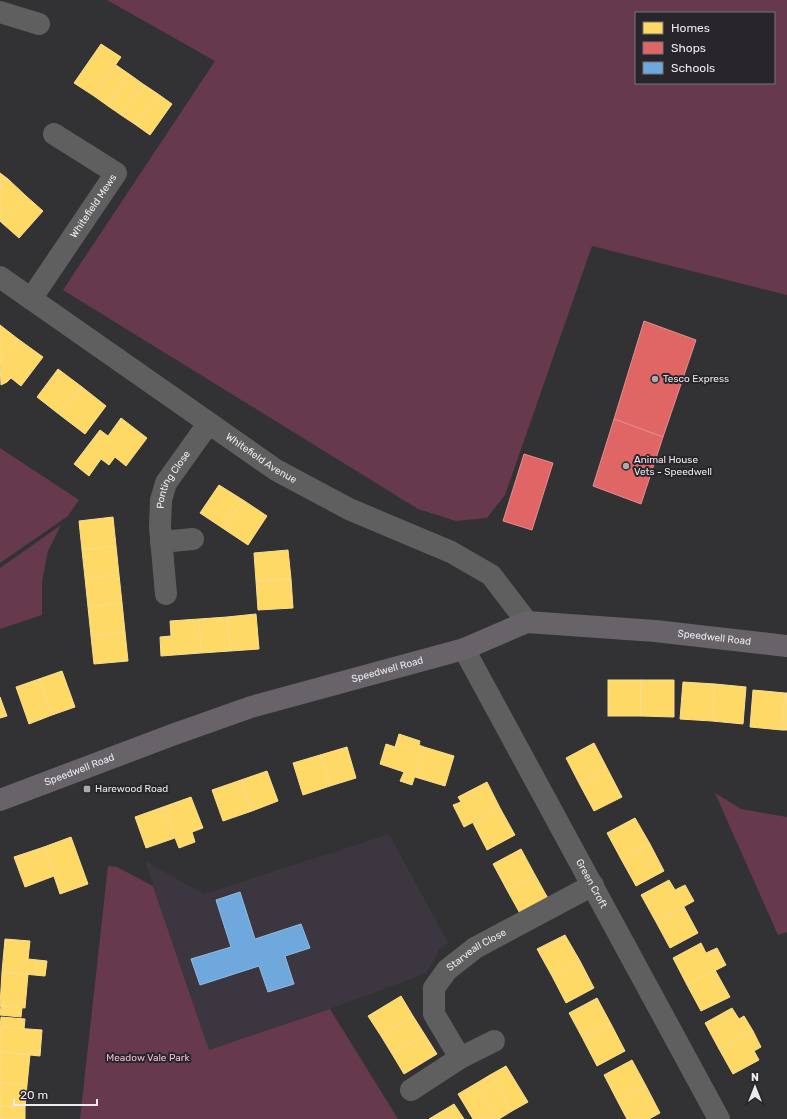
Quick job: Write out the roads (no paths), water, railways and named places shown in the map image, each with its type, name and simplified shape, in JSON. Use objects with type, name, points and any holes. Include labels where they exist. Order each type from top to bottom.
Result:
[{"type":"street","points":[[0,12],[39,24]]},
{"type":"street","name":"Whitefield Mews","points":[[31,299],[116,173],[54,134]]},
{"type":"street","name":"Whitefield Avenue","points":[[0,276],[208,424],[276,470],[349,509],[451,552],[491,575],[527,622]]},
{"type":"street","name":"Ponting Close","points":[[166,594],[161,542],[161,500],[166,483],[208,424]]},
{"type":"street","points":[[161,542],[193,539]]},
{"type":"street","name":"Speedwell Road","points":[[0,800],[172,735],[252,707],[464,649],[527,622],[655,631],[787,646]]},
{"type":"street","name":"Green Croft","points":[[464,649],[719,1119]]},
{"type":"street","name":"Starveall Close","points":[[460,1058],[434,1014],[434,988],[447,970],[475,948],[593,885]]},
{"type":"street","points":[[411,1090],[460,1058],[494,1041]]},
{"type":"place","name":"Tesco Express","points":[[655,379]]},
{"type":"place","name":"Animal House Vets - Speedwell","points":[[626,466]]},
{"type":"place","name":"Harewood Road","points":[[87,789]]},
{"type":"park label","name":"Meadow Vale Park","points":[[148,1058]]}]
